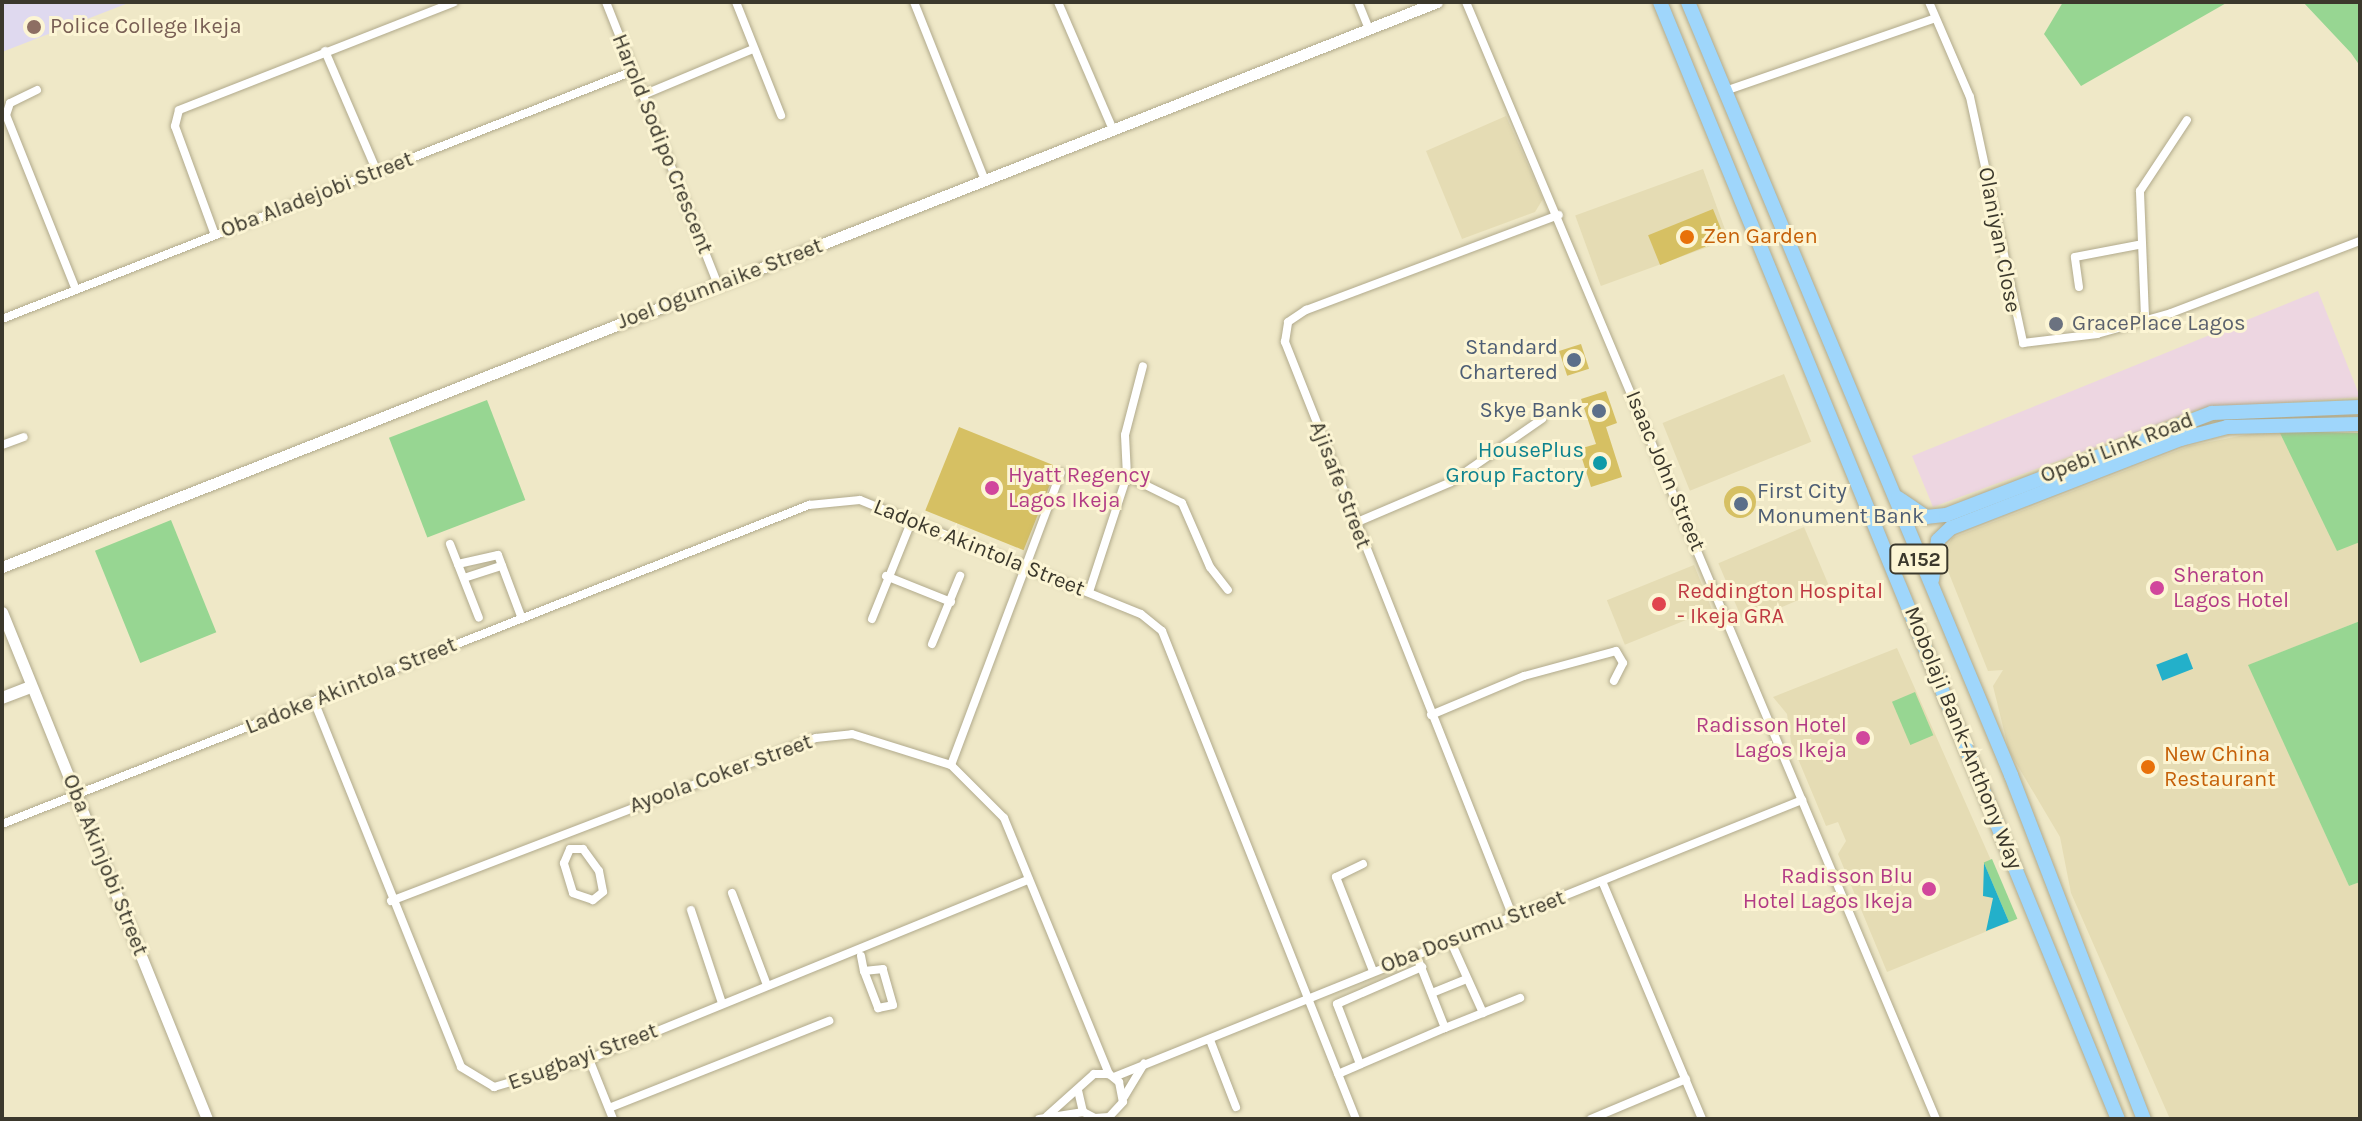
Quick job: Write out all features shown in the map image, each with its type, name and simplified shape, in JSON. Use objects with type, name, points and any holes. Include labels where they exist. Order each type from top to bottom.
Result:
[{"type":"main road","name":"Mobolaji Bank-Anthony Way","points":[[1660,2],[2118,1119]]},
{"type":"main road","name":"Mobolaji Bank-Anthony Way","points":[[1688,2],[2011,775],[2144,1119]]},
{"type":"main road","name":"Opebi Link Road","points":[[1891,490],[1910,511],[1946,515],[2212,413],[2360,407]]},
{"type":"main road","name":"Opebi Link Road","points":[[1931,588],[1932,557],[1951,528],[2181,439],[2251,425],[2360,424]]},
{"type":"main road","points":[[2,698],[31,687]]},
{"type":"main road","points":[[1983,784],[2003,796],[2011,775]]},
{"type":"main road","points":[[2003,833],[2008,817],[2028,821]]},
{"type":"street","points":[[215,235],[175,126],[179,110],[454,2]]},
{"type":"street","name":"Harold Sodipo Crescent","points":[[606,2],[718,285]]},
{"type":"street","points":[[736,2],[781,115]]},
{"type":"street","points":[[914,2],[985,180]]},
{"type":"street","points":[[1058,2],[1113,130]]},
{"type":"street","points":[[1358,2],[1369,29]]},
{"type":"street","name":"Joel Ogunnaike Street","points":[[2,567],[1437,2]]},
{"type":"street","name":"Isaac John Street","points":[[1466,2],[1559,215],[1936,1119]]},
{"type":"street","points":[[1725,91],[1933,19],[1929,2]]},
{"type":"street","name":"Olaniyan Close","points":[[1933,19],[1961,64],[1970,97],[2019,339],[2031,345],[2097,334],[2145,317],[2184,309],[2360,241]]},
{"type":"street","points":[[643,95],[753,49]]},
{"type":"street","points":[[325,51],[377,172]]},
{"type":"street","name":"Oba Aladejobi Street","points":[[2,319],[633,71]]},
{"type":"street","points":[[37,90],[10,103],[6,115],[76,290]]},
{"type":"street","points":[[2145,317],[2138,245],[2146,176],[2187,120]]},
{"type":"street","name":"Ajisafe Street","points":[[1513,917],[1285,342],[1288,322],[1306,310],[1559,215]]},
{"type":"street","points":[[2079,287],[2075,257],[2138,245]]},
{"type":"street","points":[[1089,592],[1127,476],[1125,435],[1143,366]]},
{"type":"street","points":[[1355,523],[1451,482],[1542,419]]},
{"type":"street","points":[[2,445],[24,437]]},
{"type":"street","points":[[951,765],[1061,473]]},
{"type":"street","points":[[1127,476],[1182,503],[1210,567],[1228,590]]},
{"type":"street","name":"Ladoke Akintola Street","points":[[2,824],[809,505],[860,500],[1025,564],[1141,614],[1162,631],[1356,1119]]},
{"type":"street","points":[[872,619],[886,576],[912,520]]},
{"type":"street","points":[[450,544],[479,618]]},
{"type":"street","points":[[458,564],[492,553],[502,566],[522,619]]},
{"type":"street","points":[[464,578],[502,566]]},
{"type":"street","points":[[886,576],[951,602]]},
{"type":"street","points":[[932,644],[960,576]]},
{"type":"street","name":"Oba Akinjobi Street","points":[[2,612],[207,1119]]},
{"type":"street","points":[[1431,715],[1524,676],[1616,651],[1623,663],[1614,681]]},
{"type":"street","name":"Esugbayi Street","points":[[314,701],[391,901],[461,1067],[471,1077],[506,1087],[589,1059],[1029,879]]},
{"type":"street","name":"Ayoola Coker Street","points":[[391,901],[835,734],[897,745],[951,765],[1004,818],[1112,1076]]},
{"type":"street","name":"Oba Dosumu Street","points":[[1112,1076],[1210,1040],[1373,971],[1802,800]]},
{"type":"street","points":[[564,835],[570,849],[564,863],[573,893],[593,900],[603,892],[599,871],[583,849],[570,849]]},
{"type":"street","points":[[1363,864],[1336,877],[1373,971]]},
{"type":"street","points":[[1602,881],[1702,1119]]},
{"type":"street","points":[[732,893],[767,985]]},
{"type":"street","points":[[691,910],[722,1003]]},
{"type":"street","points":[[1451,942],[1483,1013]]},
{"type":"street","points":[[861,956],[864,971],[878,1008],[893,1005],[883,969],[864,971]]},
{"type":"street","points":[[1360,1064],[1337,1004],[1420,964],[1445,1028]]},
{"type":"street","points":[[1432,993],[1467,979]]},
{"type":"street","points":[[1338,1074],[1520,998]]},
{"type":"street","points":[[609,1108],[829,1021]]},
{"type":"street","points":[[1210,1040],[1236,1107]]},
{"type":"street","points":[[589,1059],[613,1119]]},
{"type":"street","points":[[1123,1119],[1120,1108],[1124,1097],[1145,1064]]},
{"type":"street","points":[[1043,1117],[1094,1074],[1112,1076],[1124,1097]]},
{"type":"street","points":[[1591,1119],[1686,1079]]},
{"type":"street","points":[[1078,1090],[1083,1112]]},
{"type":"street","points":[[1043,1117],[1083,1112],[1096,1118],[1120,1108]]},
{"type":"shaded area","name":"Police College Ikeja","points":[[2,2],[131,2],[2,52]]},
{"type":"shaded area","points":[[1506,116],[1543,199],[1535,212],[1462,239],[1426,151]]},
{"type":"shaded area","points":[[1703,169],[1729,239],[1601,286],[1575,216]]},
{"type":"shaded area","points":[[2318,291],[2360,397],[2198,409],[1933,507],[1912,456]]},
{"type":"shaded area","points":[[1784,374],[1811,442],[1690,491],[1663,423]]},
{"type":"shaded area","points":[[2255,433],[2360,433],[2360,621],[2249,665],[2349,886],[2360,882],[2360,1119],[2170,1119],[2071,893],[2060,837],[2009,751],[1993,686],[2003,670],[1988,671],[1942,556],[1952,538],[2189,446]]},
{"type":"shaded area","points":[[1804,527],[1829,587],[1744,623],[1718,563]]},
{"type":"shaded area","name":"Reddington Hospital - Ikeja GRA","points":[[1694,565],[1712,610],[1625,645],[1607,600]]},
{"type":"shaded area","points":[[1897,648],[2017,919],[1887,972],[1838,854],[1846,841],[1838,822],[1826,826],[1791,742],[1787,714],[1773,697]]},
{"type":"green space","points":[[2063,2],[2228,2],[2081,86],[2044,34]]},
{"type":"green space","points":[[2303,2],[2360,2],[2360,66],[2351,53]]},
{"type":"green space","points":[[487,400],[525,500],[427,538],[389,438]]},
{"type":"green space","points":[[2279,431],[2360,433],[2360,542],[2337,551]]},
{"type":"green space","points":[[171,520],[216,632],[140,663],[95,551]]},
{"type":"green space","points":[[2360,621],[2360,882],[2349,886],[2248,665]]},
{"type":"green space","points":[[1915,692],[1933,735],[1910,745],[1892,702]]},
{"type":"green space","points":[[1992,859],[2017,919],[2009,922],[1984,863]]},
{"type":"water","points":[[2187,653],[2193,669],[2162,681],[2156,665]]},
{"type":"water","points":[[1984,863],[2009,922],[1986,931],[1993,898],[1983,896]]},
{"type":"building","name":"Zen Garden","points":[[1713,209],[1725,239],[1660,265],[1648,235]]},
{"type":"building","name":"Standard Chartered","points":[[1581,344],[1589,369],[1567,376],[1559,351]]},
{"type":"building","points":[[1606,391],[1617,423],[1606,427],[1622,477],[1591,487],[1579,449],[1596,444],[1581,399]]},
{"type":"building","name":"Hyatt Regency Lagos Ikeja","points":[[959,427],[1057,467],[1024,550],[925,510]]},
{"type":"building","name":"First City Monument Bank","points":[[1740,486],[1751,491],[1756,502],[1751,513],[1740,518],[1729,513],[1724,502],[1729,491]]},
{"type":"place","name":"Police College Ikeja","points":[[34,27]]},
{"type":"place","name":"Zen Garden","points":[[1687,237]]},
{"type":"place","name":"GracePlace Lagos","points":[[2056,324]]},
{"type":"place","name":"Standard Chartered","points":[[1574,360]]},
{"type":"place","name":"Skye Bank","points":[[1599,411]]},
{"type":"place","name":"HousePlus Group Factory","points":[[1600,463]]},
{"type":"place","name":"Hyatt Regency Lagos Ikeja","points":[[992,488]]},
{"type":"place","name":"First City Monument Bank","points":[[1741,504]]},
{"type":"place","name":"Sheraton Lagos Hotel","points":[[2157,588]]},
{"type":"place","name":"Reddington Hospital - Ikeja GRA","points":[[1659,604]]},
{"type":"place","name":"Radisson Hotel Lagos Ikeja","points":[[1863,738]]},
{"type":"place","name":"New China Restaurant","points":[[2148,767]]},
{"type":"place","name":"Radisson Blu Hotel Lagos Ikeja","points":[[1929,889]]}]
